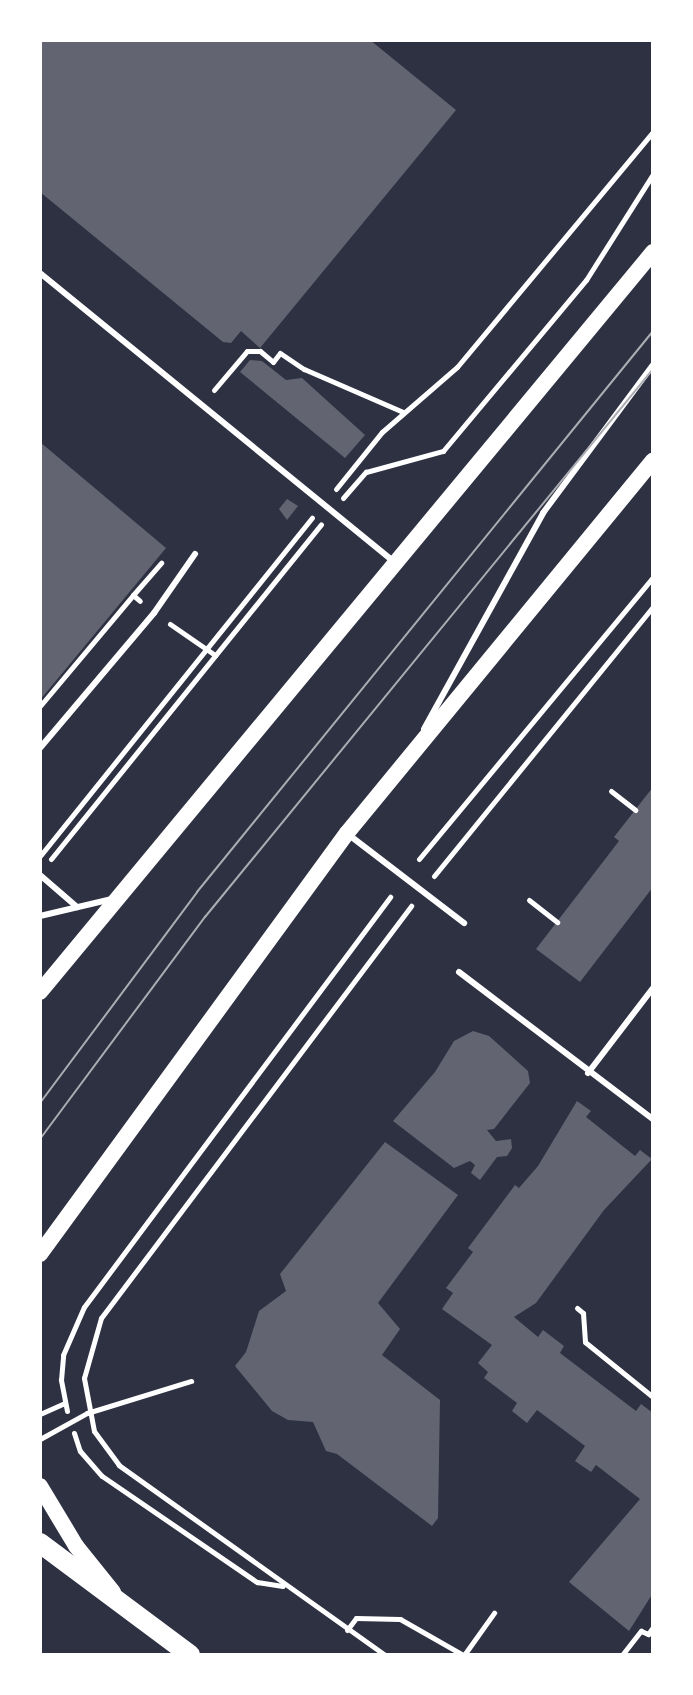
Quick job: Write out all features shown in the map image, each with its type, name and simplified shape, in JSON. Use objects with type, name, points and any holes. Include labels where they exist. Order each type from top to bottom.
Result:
[{"type":"main road","points":[[40,992],[112,899],[397,564],[653,252]]},
{"type":"main road","points":[[40,1254],[347,833],[653,460]]},
{"type":"main road","points":[[40,1486],[76,1546],[124,1605]]},
{"type":"main road","points":[[40,1543],[190,1655]]},
{"type":"lane","points":[[40,273],[203,402],[397,564]]},
{"type":"lane","points":[[412,750],[543,513],[653,365]]},
{"type":"lane","points":[[40,748],[154,613],[195,554]]},
{"type":"lane","points":[[347,833],[464,923]]},
{"type":"lane","points":[[40,875],[77,907]]},
{"type":"lane","points":[[40,916],[112,899]]},
{"type":"lane","points":[[459,972],[588,1073],[653,1119]]},
{"type":"lane","points":[[588,1073],[653,988]]},
{"type":"path","points":[[46,865],[366,472],[443,451],[586,280],[653,174]]},
{"type":"path","points":[[203,402],[247,351],[260,351],[273,362],[280,353],[304,369],[403,412]]},
{"type":"path","points":[[133,595],[172,550]]},
{"type":"path","points":[[419,859],[653,577]]},
{"type":"path","points":[[434,875],[653,607]]},
{"type":"path","points":[[611,791],[635,810]]},
{"type":"path","points":[[67,1411],[63,1355],[84,1307],[390,897]]},
{"type":"path","points":[[385,1655],[284,1586],[267,1567],[119,1465],[107,1452],[87,1413],[86,1358],[101,1318],[415,900]]},
{"type":"path","points":[[529,900],[557,922]]},
{"type":"path","points":[[577,1308],[583,1313],[585,1342],[653,1397]]},
{"type":"path","points":[[40,1439],[87,1413],[191,1381]]},
{"type":"path","points":[[40,1414],[65,1403]]},
{"type":"path","points":[[74,1433],[80,1451],[102,1476],[257,1582],[284,1586]]},
{"type":"path","points":[[347,1630],[356,1618],[400,1619],[463,1655],[494,1613]]},
{"type":"path","points":[[622,1655],[641,1631],[648,1634],[653,1627]]},
{"type":"building","points":[[42,40],[370,40],[456,110],[260,348],[241,331],[231,343],[223,342],[40,192]]},
{"type":"building","points":[[250,360],[262,361],[286,380],[302,378],[365,435],[345,458],[240,372]]},
{"type":"building","points":[[40,442],[166,548],[40,700]]},
{"type":"building","points":[[287,499],[298,506],[287,520],[279,509]]},
{"type":"building","points":[[653,787],[653,887],[580,982],[536,949],[619,841],[614,837]]},
{"type":"building","points":[[473,1031],[489,1036],[528,1071],[530,1083],[494,1129],[487,1130],[496,1141],[511,1139],[512,1148],[507,1156],[497,1157],[480,1180],[471,1173],[475,1165],[470,1161],[454,1168],[393,1121],[435,1072],[454,1041]]},
{"type":"building","points":[[577,1101],[591,1111],[586,1117],[635,1156],[640,1150],[652,1159],[604,1210],[536,1303],[514,1317],[538,1337],[543,1330],[564,1346],[560,1353],[636,1411],[641,1404],[653,1413],[653,1593],[629,1631],[569,1582],[640,1499],[596,1465],[591,1472],[575,1461],[585,1446],[537,1410],[527,1423],[512,1411],[517,1403],[484,1378],[488,1372],[478,1363],[492,1345],[442,1309],[453,1293],[446,1288],[473,1252],[468,1248],[515,1185],[519,1188],[538,1166]]},
{"type":"building","points":[[385,1142],[458,1195],[378,1303],[400,1329],[382,1355],[440,1400],[438,1518],[432,1526],[337,1454],[326,1451],[313,1422],[288,1420],[272,1411],[235,1366],[246,1352],[259,1311],[286,1291],[280,1274]]},
{"type":"tram line","points":[[40,1103],[197,892],[653,331]]},
{"type":"tram line","points":[[40,1139],[205,917],[653,369]]}]
